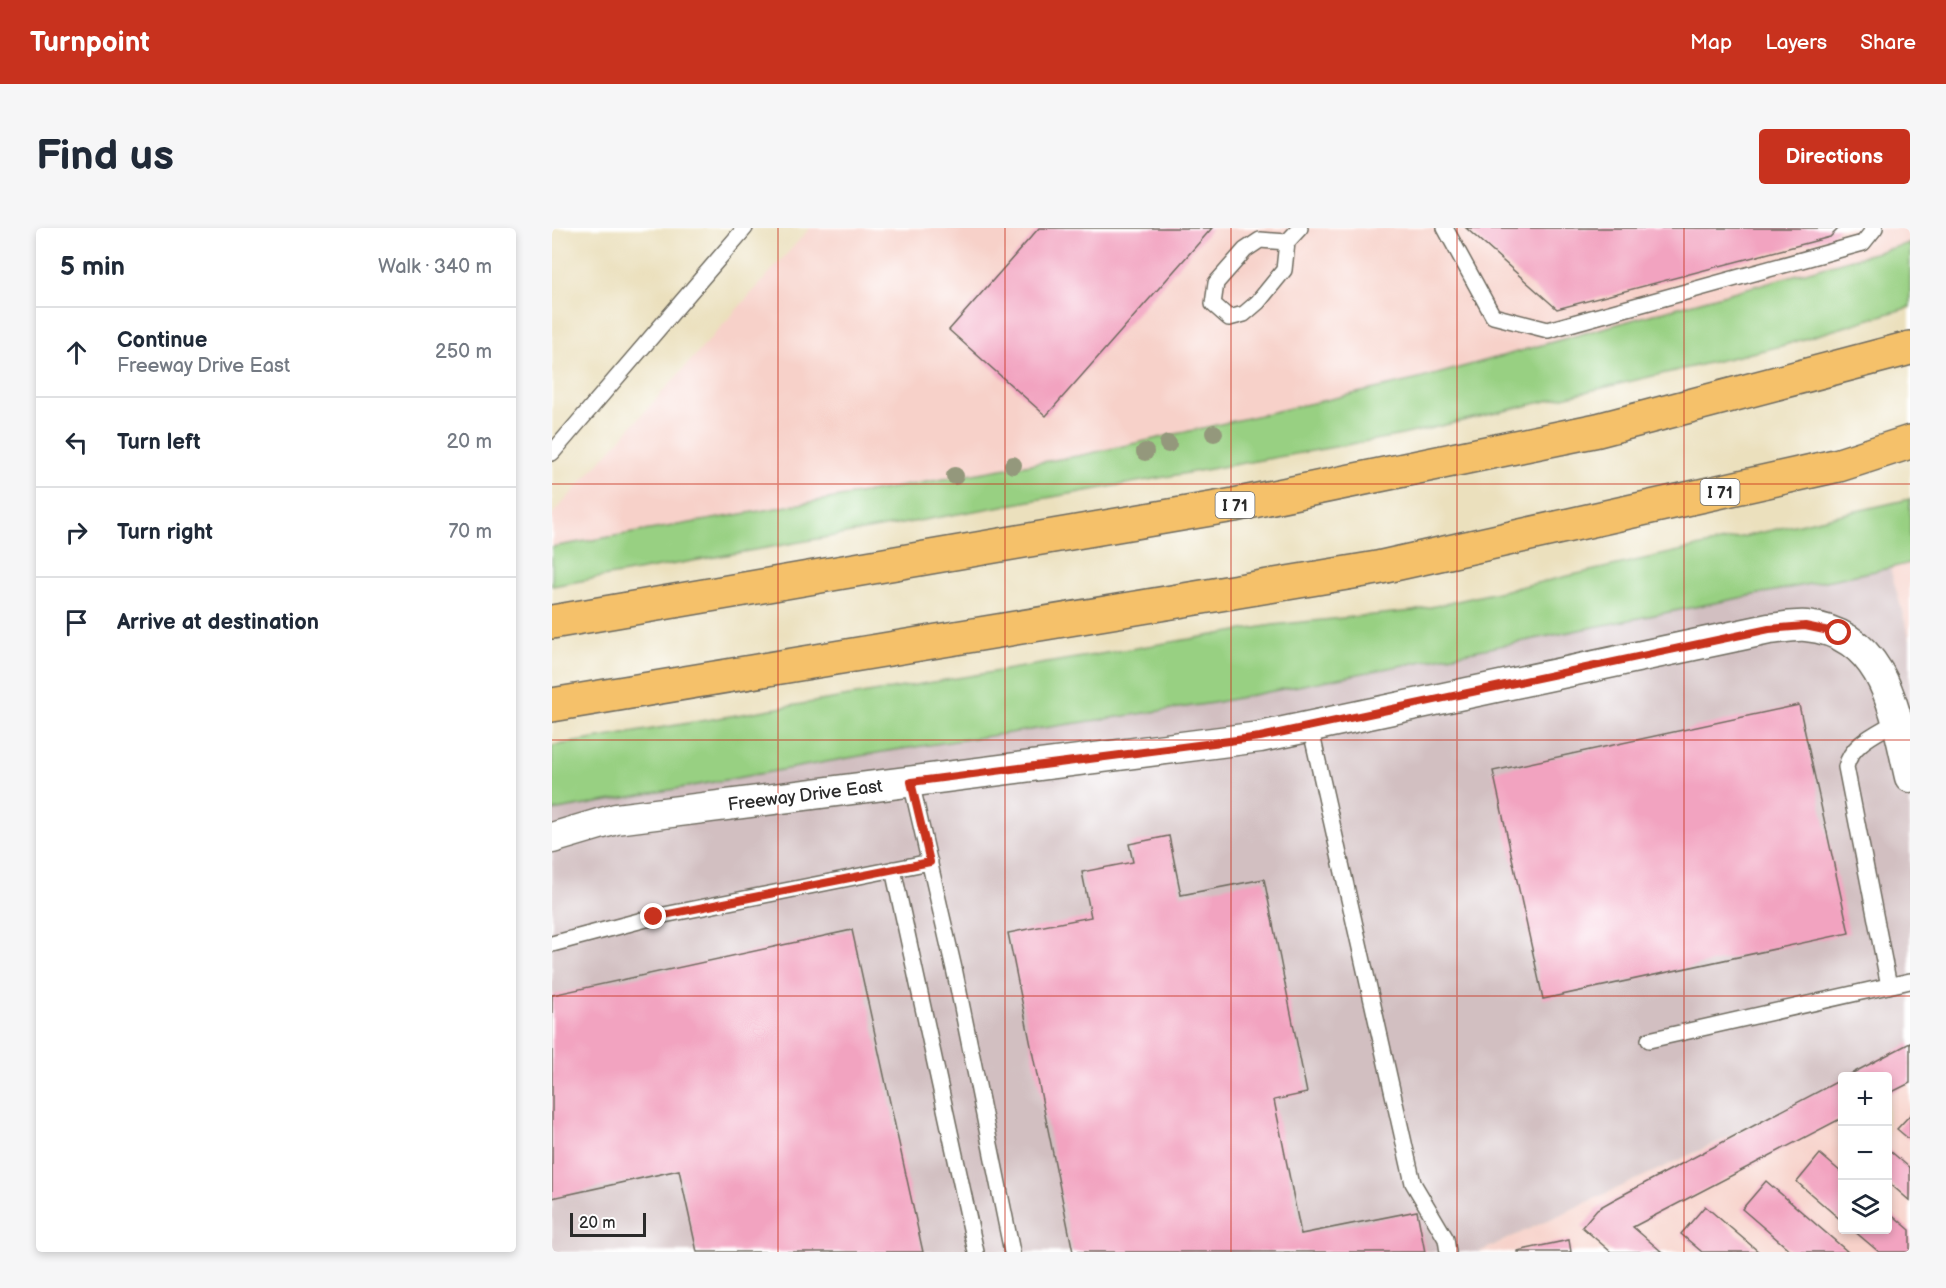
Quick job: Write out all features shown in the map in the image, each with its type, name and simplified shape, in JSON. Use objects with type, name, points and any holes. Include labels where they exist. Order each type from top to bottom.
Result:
[{"type":"highway","name":"I 71","points":[[552,622],[1234,505],[1598,430],[1910,348]]},
{"type":"highway","name":"I 71","points":[[552,705],[1377,568],[1839,465],[1910,442]]},
{"type":"highway","points":[[1839,465],[1910,456]]},
{"type":"street","name":"Freeway Drive East","points":[[552,838],[616,819],[1260,737],[1769,629],[1805,626],[1839,633],[1862,648],[1878,669],[1897,721]]},
{"type":"street","points":[[1897,721],[1910,777]]},
{"type":"lane","points":[[552,453],[745,228]]},
{"type":"lane","points":[[1287,242],[1260,240],[1245,250],[1216,283],[1213,304],[1229,318],[1244,314],[1258,302],[1284,270],[1287,242],[1300,228]]},
{"type":"lane","points":[[1445,228],[1493,316],[1548,330],[1863,243],[1875,228]]},
{"type":"lane","points":[[1889,986],[1846,767],[1848,757],[1854,748],[1897,721]]},
{"type":"lane","points":[[1310,726],[1413,1183],[1446,1239],[1448,1252]]},
{"type":"lane","points":[[911,782],[1012,1252]]},
{"type":"lane","points":[[552,944],[654,917],[930,862]]},
{"type":"lane","points":[[893,869],[976,1252]]},
{"type":"lane","points":[[1648,1040],[1910,981]]},
{"type":"shaded area","points":[[810,228],[1910,228],[1910,243],[1419,379],[1083,455],[552,547],[552,515]]},
{"type":"shaded area","points":[[1910,563],[1910,640],[1890,568]]},
{"type":"shaded area","points":[[1890,568],[1910,640],[1910,1054],[1870,1072],[1838,1072],[1838,1087],[1479,1252],[552,1252],[552,811],[888,751],[1213,703]]},
{"type":"shaded area","points":[[1910,1054],[1910,1252],[1479,1252],[1838,1087],[1838,1234],[1892,1234],[1892,1072],[1870,1072]]},
{"type":"green space","points":[[1910,243],[1910,307],[1781,346],[1402,435],[552,586],[552,547],[1083,455],[1419,379]]},
{"type":"green space","points":[[1910,499],[1910,563],[1890,568],[1213,703],[888,751],[552,811],[552,746],[1273,625],[1413,611]]},
{"type":"building","points":[[1039,228],[1212,228],[1046,416],[949,330]]},
{"type":"building","points":[[1466,228],[1839,228],[1830,237],[1557,309]]},
{"type":"building","points":[[1799,705],[1849,933],[1543,999],[1493,771]]},
{"type":"building","points":[[1169,836],[1181,895],[1264,879],[1307,1093],[1274,1100],[1301,1234],[1417,1211],[1425,1252],[1073,1252],[1008,933],[1091,917],[1082,872],[1133,862],[1129,844]]},
{"type":"building","points":[[852,930],[923,1252],[697,1252],[679,1170],[552,1198],[552,995]]},
{"type":"building","points":[[1910,1043],[1910,1083],[1892,1092],[1892,1072],[1855,1072]]},
{"type":"building","points":[[1838,1081],[1838,1120],[1633,1227],[1662,1252],[1611,1252],[1582,1227],[1597,1209]]},
{"type":"building","points":[[1910,1115],[1910,1140],[1897,1129]]},
{"type":"building","points":[[1892,1152],[1910,1168],[1910,1201],[1892,1185]]},
{"type":"building","points":[[1820,1154],[1838,1170],[1838,1218],[1797,1182]]},
{"type":"building","points":[[1766,1181],[1848,1252],[1792,1252],[1742,1209]]},
{"type":"building","points":[[1705,1206],[1759,1252],[1702,1252],[1681,1234]]},
{"type":"building","points":[[1892,1214],[1910,1230],[1910,1252],[1879,1252],[1858,1234],[1892,1234]]},
{"type":"building","points":[[1569,1240],[1571,1252],[1517,1252],[1517,1251]]},
{"type":"route","points":[[654,917],[930,862],[911,782],[1260,737],[1769,629],[1805,626],[1839,633]]}]
